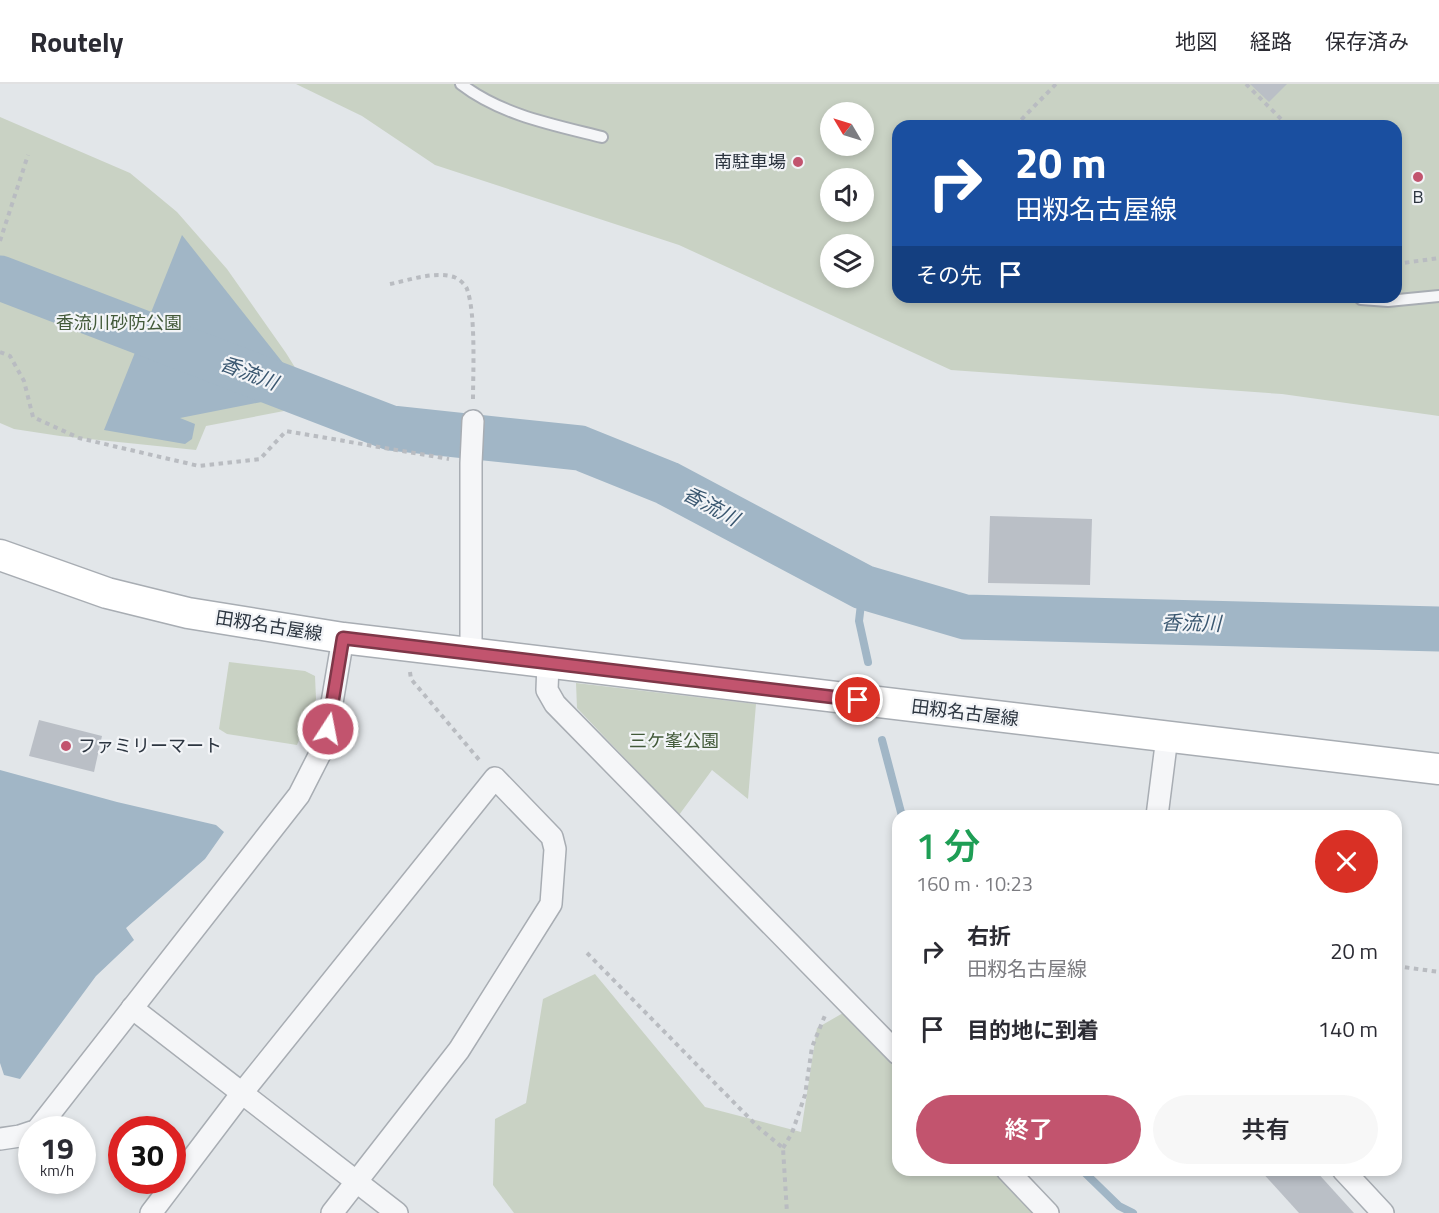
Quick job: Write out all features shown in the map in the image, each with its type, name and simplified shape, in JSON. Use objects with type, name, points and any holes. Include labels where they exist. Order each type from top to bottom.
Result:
[{"type":"main road","name":"田籾名古屋線","points":[[0,555],[107,593],[188,613],[343,638],[1439,769]]},
{"type":"street","points":[[471,654],[473,421]]},
{"type":"street","points":[[48,1116],[299,795],[325,744],[343,638]]},
{"type":"street","points":[[548,663],[546,690],[555,704],[892,1048]]},
{"type":"street","points":[[1158,810],[1167,737]]},
{"type":"street","points":[[151,1213],[242,1093],[495,778],[552,837],[555,849],[551,904],[459,1050],[332,1213]]},
{"type":"street","points":[[132,1008],[397,1213]]},
{"type":"street","points":[[0,1139],[18,1136]]},
{"type":"street","points":[[1013,1176],[1048,1213]]},
{"type":"street","points":[[1349,1176],[1383,1213]]},
{"type":"lane","points":[[461,84],[499,106],[547,124],[602,137]]},
{"type":"lane","points":[[1402,300],[1439,296]]},
{"type":"path","points":[[1021,120],[1056,84]]},
{"type":"path","points":[[1246,84],[1282,120]]},
{"type":"path","points":[[0,241],[28,155]]},
{"type":"path","points":[[1402,263],[1439,258]]},
{"type":"path","points":[[390,284],[442,275],[457,278],[466,286],[470,300],[472,333],[473,421]]},
{"type":"path","points":[[0,352],[10,356],[24,381],[33,417],[79,438],[142,453],[199,466],[260,459],[286,431],[471,463]]},
{"type":"path","points":[[409,668],[411,679],[495,778]]},
{"type":"path","points":[[587,953],[743,1111],[783,1148]]},
{"type":"path","points":[[1402,967],[1439,972]]},
{"type":"path","points":[[787,1213],[783,1148],[792,1133],[806,1095],[813,1047],[831,997],[837,990]]},
{"type":"green space","points":[[296,84],[1439,84],[1439,416],[1282,394],[951,370],[679,245],[435,165],[362,116]]},
{"type":"green space","name":"香流川砂防公園","points":[[0,117],[130,173],[177,212],[227,269],[299,374],[284,411],[206,426],[196,450],[60,436],[14,429],[0,423]]},
{"type":"green space","points":[[229,662],[305,671],[315,676],[316,699],[297,745],[227,734],[219,729]]},
{"type":"green space","name":"三ケ峯公園","points":[[576,683],[756,704],[748,799],[712,770],[679,815],[577,708]]},
{"type":"green space","points":[[595,974],[705,1107],[801,1132],[817,1028],[843,1013],[892,1065],[892,1176],[1000,1176],[1035,1213],[514,1213],[493,1185],[495,1119],[526,1103],[543,999]]},
{"type":"water","points":[[182,235],[291,373],[277,399],[180,418],[195,424],[192,439],[185,444],[104,430]]},
{"type":"water","points":[[0,770],[117,802],[216,825],[224,832],[205,859],[126,928],[134,940],[96,976],[20,1079],[4,1075],[0,1063]]},
{"type":"building","points":[[1250,84],[1287,84],[1269,102]]},
{"type":"building","points":[[990,516],[1092,519],[1090,585],[988,583]]},
{"type":"building","name":"ファミリーマート","points":[[39,720],[102,736],[94,772],[29,756]]},
{"type":"building","points":[[1265,1176],[1320,1176],[1354,1213],[1299,1213]]},
{"type":"waterway","name":"香流川","points":[[0,278],[391,428],[580,448],[667,483],[863,587],[965,617],[1439,629]]},
{"type":"waterway","points":[[863,587],[859,621],[868,662]]},
{"type":"waterway","points":[[882,740],[900,810]]},
{"type":"waterway","points":[[1088,1176],[1119,1206],[1133,1213]]},
{"type":"place","name":"南駐車場","points":[[798,162]]},
{"type":"place","name":"B","points":[[1418,177]]},
{"type":"place","name":"ファミリーマート","points":[[66,746]]},
{"type":"route","points":[[328,729],[343,638],[858,700]]}]
